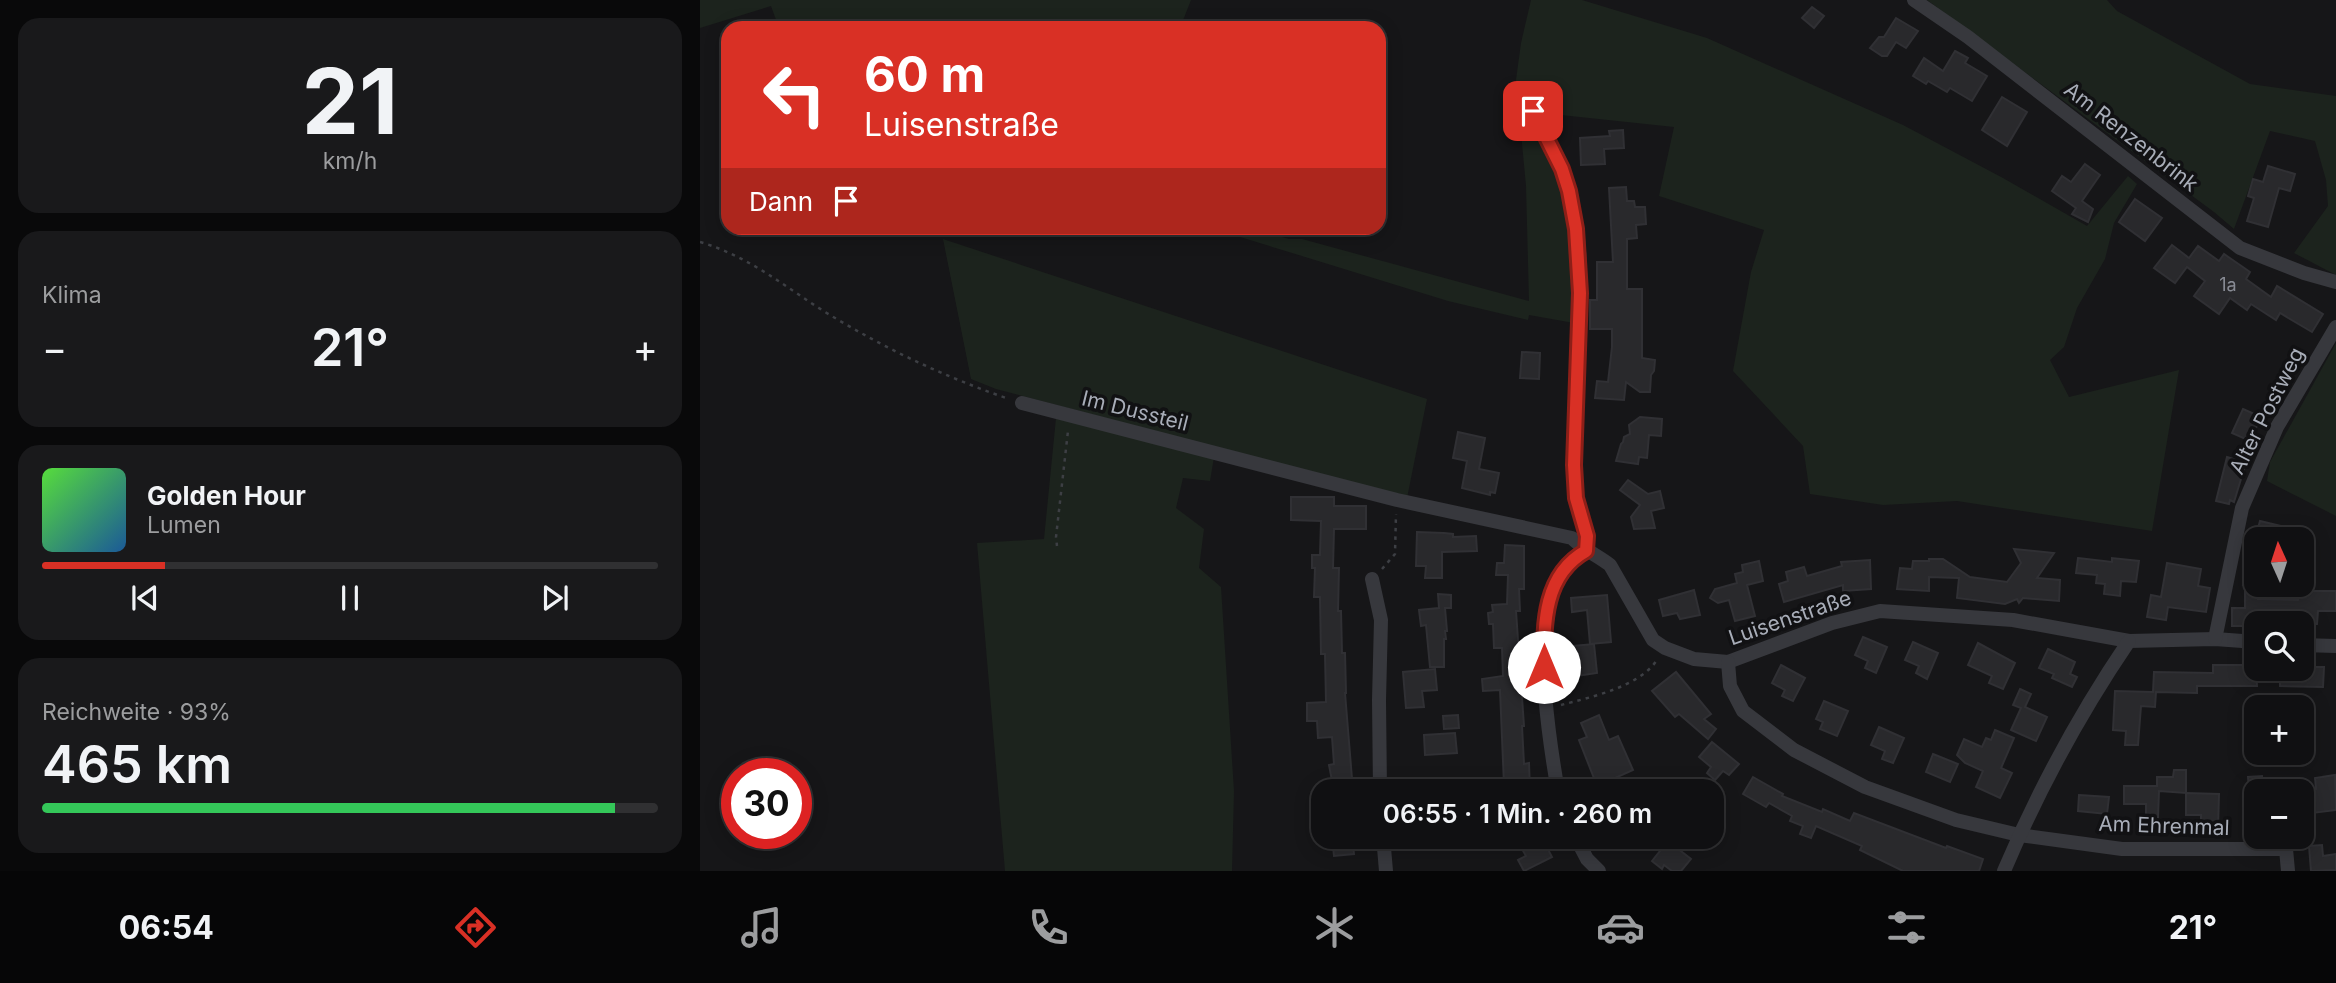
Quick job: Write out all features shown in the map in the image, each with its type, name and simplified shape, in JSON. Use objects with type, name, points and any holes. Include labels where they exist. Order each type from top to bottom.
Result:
[{"type":"street","name":"Am Renzenbrink","points":[[1914,0],[1968,37],[2240,248],[2304,273],[2336,282]]},
{"type":"street","points":[[1533,111],[1562,169],[1576,229],[1580,293],[1574,465],[1576,498],[1587,536],[1586,551]]},
{"type":"street","name":"Alter Postweg","points":[[2215,639],[2242,508],[2277,427],[2336,327]]},
{"type":"street","name":"Im Dussteil","points":[[1022,403],[1397,500],[1572,538],[1586,551]]},
{"type":"street","points":[[1557,779],[1544,667],[1544,628],[1547,603],[1558,577],[1576,556],[1586,551],[1611,565],[1653,640],[1665,648]]},
{"type":"street","points":[[1372,579],[1381,620],[1380,779]]},
{"type":"street","name":"Luisenstraße","points":[[1665,648],[1694,659],[1728,662],[1832,622],[1880,611],[2013,620],[2129,641],[2244,641]]},
{"type":"street","points":[[2004,871],[2019,835],[2095,690],[2129,641]]},
{"type":"street","points":[[2314,645],[2336,646]]},
{"type":"street","points":[[1728,662],[1730,686],[1743,711],[1794,750],[1865,787],[1956,820],[2019,835]]},
{"type":"street","name":"Am Ehrenmal","points":[[2019,835],[2122,849],[2286,849],[2288,871]]},
{"type":"street","points":[[1384,849],[1386,871]]},
{"type":"street","points":[[1582,849],[1599,871]]},
{"type":"path","points":[[700,242],[749,261],[826,312],[918,364],[965,384],[1022,403]]},
{"type":"path","points":[[1057,546],[1070,416]]},
{"type":"path","points":[[1372,579],[1395,554],[1397,500]]},
{"type":"path","points":[[1548,709],[1614,690],[1652,668],[1665,648]]},
{"type":"shaded area","points":[[700,0],[1191,0],[1183,21],[776,21],[771,6],[700,28]]},
{"type":"shaded area","points":[[1531,0],[1582,0],[1707,38],[1903,125],[2087,226],[2128,176],[2137,184],[2114,223],[2105,259],[2077,308],[2064,347],[2050,360],[2069,397],[2179,370],[2152,531],[1957,501],[1883,505],[1810,494],[1803,446],[1733,371],[1751,272],[1764,230],[1659,196],[1674,127],[1542,113],[1571,228],[1574,323],[1529,315],[1528,320],[1448,301],[1234,235],[1275,235],[1302,239],[1529,301],[1526,186],[1516,80]]},
{"type":"shaded area","points":[[1927,0],[2107,0],[2117,11],[2250,84],[2336,96],[2336,275],[2294,253],[2328,206],[2326,180],[2315,141],[2270,131],[2234,229]]},
{"type":"shaded area","points":[[943,239],[1427,399],[1407,498],[996,389],[971,379]]},
{"type":"shaded area","points":[[2336,343],[2336,516],[2267,481],[2270,462]]},
{"type":"shaded area","points":[[1056,418],[1214,457],[1210,481],[1183,478],[1176,508],[1204,529],[1199,568],[1221,587],[1234,791],[1232,871],[1005,871],[977,543],[1044,539]]},
{"type":"building","points":[[1812,7],[1824,16],[1814,28],[1802,18]]},
{"type":"building","points":[[1896,18],[1918,31],[1906,48],[1896,42],[1887,56],[1882,56],[1870,48],[1879,37],[1884,37]]},
{"type":"building","points":[[1955,51],[1968,58],[1965,63],[1987,76],[1972,101],[1950,88],[1947,92],[1913,76],[1924,58],[1943,71]]},
{"type":"building","points":[[2002,97],[2027,112],[2007,146],[1982,130]]},
{"type":"building","points":[[1623,130],[1624,148],[1604,149],[1605,164],[1581,165],[1580,138],[1610,136],[1609,131]]},
{"type":"building","points":[[2085,164],[2100,175],[2082,201],[2093,209],[2088,222],[2072,214],[2076,208],[2052,191],[2062,176],[2071,182]]},
{"type":"building","points":[[2268,166],[2295,174],[2290,191],[2279,188],[2268,227],[2247,221],[2254,198],[2248,196],[2253,179],[2263,182]]},
{"type":"building","points":[[1626,187],[1627,201],[1634,201],[1635,207],[1645,207],[1646,224],[1636,225],[1637,238],[1627,239],[1627,289],[1642,289],[1642,358],[1655,360],[1654,371],[1651,375],[1650,392],[1640,392],[1626,382],[1624,400],[1595,398],[1597,381],[1608,382],[1612,329],[1590,329],[1590,300],[1597,300],[1597,262],[1613,262],[1609,188]]},
{"type":"building","points":[[2135,199],[2162,218],[2145,241],[2119,222]]},
{"type":"building","points":[[2172,245],[2189,258],[2198,246],[2219,261],[2224,254],[2250,272],[2246,279],[2271,297],[2277,286],[2323,314],[2312,332],[2280,313],[2276,320],[2251,304],[2247,310],[2230,298],[2219,314],[2194,296],[2205,281],[2187,267],[2175,283],[2154,268]]},
{"type":"building","points":[[1522,352],[1540,353],[1539,379],[1520,378]]},
{"type":"building","points":[[2243,409],[2261,417],[2250,441],[2232,433]]},
{"type":"building","points":[[1640,417],[1662,419],[1661,436],[1649,435],[1647,458],[1639,457],[1638,464],[1616,461],[1624,437],[1630,434],[1629,425]]},
{"type":"building","points":[[1458,432],[1485,438],[1479,469],[1499,473],[1495,493],[1490,492],[1490,495],[1462,488],[1467,461],[1453,458]]},
{"type":"building","points":[[2227,457],[2240,461],[2239,468],[2244,469],[2234,502],[2230,500],[2229,504],[2216,501]]},
{"type":"building","points":[[1628,480],[1648,494],[1660,491],[1664,508],[1651,511],[1655,528],[1634,529],[1631,517],[1640,505],[1620,490]]},
{"type":"building","points":[[1291,497],[1334,497],[1334,506],[1366,506],[1366,529],[1334,529],[1333,568],[1339,568],[1338,611],[1341,611],[1342,653],[1345,653],[1345,693],[1352,779],[1332,779],[1329,765],[1334,764],[1332,737],[1318,738],[1317,721],[1307,721],[1307,703],[1326,702],[1325,654],[1321,654],[1320,597],[1314,597],[1315,568],[1312,568],[1312,555],[1320,555],[1321,521],[1291,520]]},
{"type":"building","points":[[2260,521],[2281,526],[2281,527],[2258,527]]},
{"type":"building","points":[[1417,532],[1453,534],[1453,537],[1476,536],[1477,551],[1442,552],[1442,578],[1425,578],[1426,566],[1416,566]]},
{"type":"building","points":[[1505,545],[1524,546],[1524,589],[1519,589],[1520,611],[1516,611],[1524,764],[1529,763],[1530,779],[1504,779],[1500,690],[1483,691],[1482,679],[1503,676],[1502,648],[1494,648],[1493,624],[1489,624],[1488,613],[1493,612],[1492,605],[1507,604],[1508,575],[1496,575],[1497,563],[1504,563]]},
{"type":"building","points":[[2014,549],[2054,553],[2037,578],[2060,580],[2059,601],[2023,598],[2019,603],[2017,599],[2005,604],[1957,598],[1959,578],[1929,577],[1929,591],[1897,589],[1900,568],[1912,569],[1913,561],[1929,559],[1943,559],[1970,577],[2007,582],[2021,563]]},
{"type":"building","points":[[2078,558],[2112,562],[2112,558],[2139,561],[2136,582],[2121,581],[2120,596],[2104,594],[2105,584],[2096,583],[2097,575],[2076,573]]},
{"type":"building","points":[[1870,560],[1871,589],[1843,591],[1843,585],[1784,602],[1779,584],[1788,581],[1786,572],[1804,567],[1807,576],[1842,566],[1841,562]]},
{"type":"building","points":[[1759,561],[1763,581],[1747,585],[1755,616],[1735,621],[1729,600],[1718,603],[1710,598],[1715,589],[1737,583],[1735,574],[1743,572],[1742,565]]},
{"type":"building","points":[[2167,563],[2201,569],[2198,586],[2210,588],[2206,612],[2168,607],[2166,620],[2147,617],[2151,595],[2161,597]]},
{"type":"building","points":[[1694,590],[1700,615],[1680,619],[1677,613],[1663,616],[1659,600]]},
{"type":"building","points":[[2314,591],[2336,591],[2336,611],[2318,611],[2317,624],[2314,624],[2314,611],[2244,611],[2244,626],[2232,626],[2232,608],[2245,608],[2245,597],[2298,600],[2298,597],[2314,597]]},
{"type":"building","points":[[1438,594],[1451,595],[1451,608],[1445,608],[1447,631],[1444,639],[1444,667],[1430,667],[1426,625],[1421,626],[1419,610],[1439,608]]},
{"type":"building","points":[[1607,595],[1611,642],[1590,644],[1587,610],[1572,612],[1571,598]]},
{"type":"building","points":[[1863,637],[1887,647],[1876,673],[1865,668],[1868,661],[1855,655]]},
{"type":"building","points":[[1913,642],[1938,653],[1927,679],[1916,673],[1919,666],[1905,660]]},
{"type":"building","points":[[1978,643],[2015,663],[2003,689],[1989,683],[1992,676],[1968,665]]},
{"type":"building","points":[[1594,644],[1597,673],[1576,676],[1573,646]]},
{"type":"building","points":[[2048,649],[2075,662],[2070,674],[2077,677],[2072,687],[2052,678],[2054,674],[2039,668]]},
{"type":"building","points":[[1781,665],[1805,678],[1793,701],[1782,696],[1785,690],[1772,683]]},
{"type":"building","points":[[2213,665],[2244,665],[2244,681],[2257,681],[2257,686],[2197,686],[2197,693],[2156,692],[2155,707],[2141,706],[2138,745],[2125,745],[2126,731],[2113,730],[2115,691],[2153,692],[2154,672],[2213,673]]},
{"type":"building","points":[[2314,667],[2324,667],[2323,687],[2280,686],[2280,681],[2314,681]]},
{"type":"building","points":[[1435,669],[1437,690],[1422,691],[1424,707],[1406,708],[1403,672]]},
{"type":"building","points":[[1676,672],[1711,714],[1704,719],[1716,729],[1708,739],[1679,714],[1675,717],[1652,691]]},
{"type":"building","points":[[2020,689],[2031,694],[2025,707],[2047,717],[2036,741],[2011,730],[2021,708],[2013,705]]},
{"type":"building","points":[[1824,701],[1848,711],[1837,736],[1820,729],[1823,722],[1816,719]]},
{"type":"building","points":[[1458,715],[1459,728],[1444,729],[1443,716]]},
{"type":"building","points":[[1599,715],[1609,740],[1618,736],[1633,770],[1615,779],[1594,779],[1579,740],[1587,737],[1581,723]]},
{"type":"building","points":[[1879,727],[1904,738],[1893,763],[1882,759],[1885,751],[1871,745]]},
{"type":"building","points":[[1995,730],[2014,738],[2001,768],[2012,773],[2000,798],[1976,787],[1983,771],[1965,763],[1957,755],[1964,739],[1982,747],[1986,738],[1991,740]]},
{"type":"building","points":[[1455,733],[1457,753],[1425,755],[1424,735]]},
{"type":"building","points":[[1712,742],[1739,764],[1729,775],[1723,771],[1714,779],[1707,773],[1711,767],[1699,757]]},
{"type":"building","points":[[1933,754],[1958,764],[1950,782],[1926,772]]},
{"type":"building","points":[[2174,770],[2186,770],[2186,793],[2159,791],[2158,818],[2146,818],[2146,804],[2124,804],[2124,786],[2157,786],[2157,777],[2173,777]]},
{"type":"building","points":[[2335,775],[2336,810],[2314,813],[2315,778]]},
{"type":"building","points":[[2262,776],[2262,779],[2248,779]]},
{"type":"building","points":[[1753,777],[1783,794],[1782,796],[1822,812],[1823,809],[1850,821],[1854,813],[1983,859],[1979,871],[1903,871],[1860,850],[1862,846],[1816,826],[1811,838],[1800,834],[1803,826],[1790,821],[1792,816],[1769,803],[1766,807],[1743,794]]},
{"type":"building","points":[[2186,793],[2219,794],[2218,829],[2201,829],[2201,815],[2186,815]]},
{"type":"building","points":[[2079,795],[2109,797],[2107,814],[2078,811]]},
{"type":"building","points":[[2322,845],[2323,856],[2336,854],[2336,870],[2311,871],[2309,849],[2314,849],[2314,846]]},
{"type":"building","points":[[1333,849],[1353,849],[1354,854],[1334,856]]},
{"type":"building","points":[[1522,849],[1548,849],[1552,857],[1524,871],[1518,860],[1526,856]]},
{"type":"building","points":[[1662,849],[1678,849],[1691,859],[1681,871],[1672,871],[1664,865],[1662,869],[1652,861]]},
{"type":"route","points":[[1533,111],[1562,169],[1576,229],[1580,293],[1574,465],[1576,498],[1587,536],[1586,551],[1576,556],[1558,577],[1547,603],[1544,667]]}]
